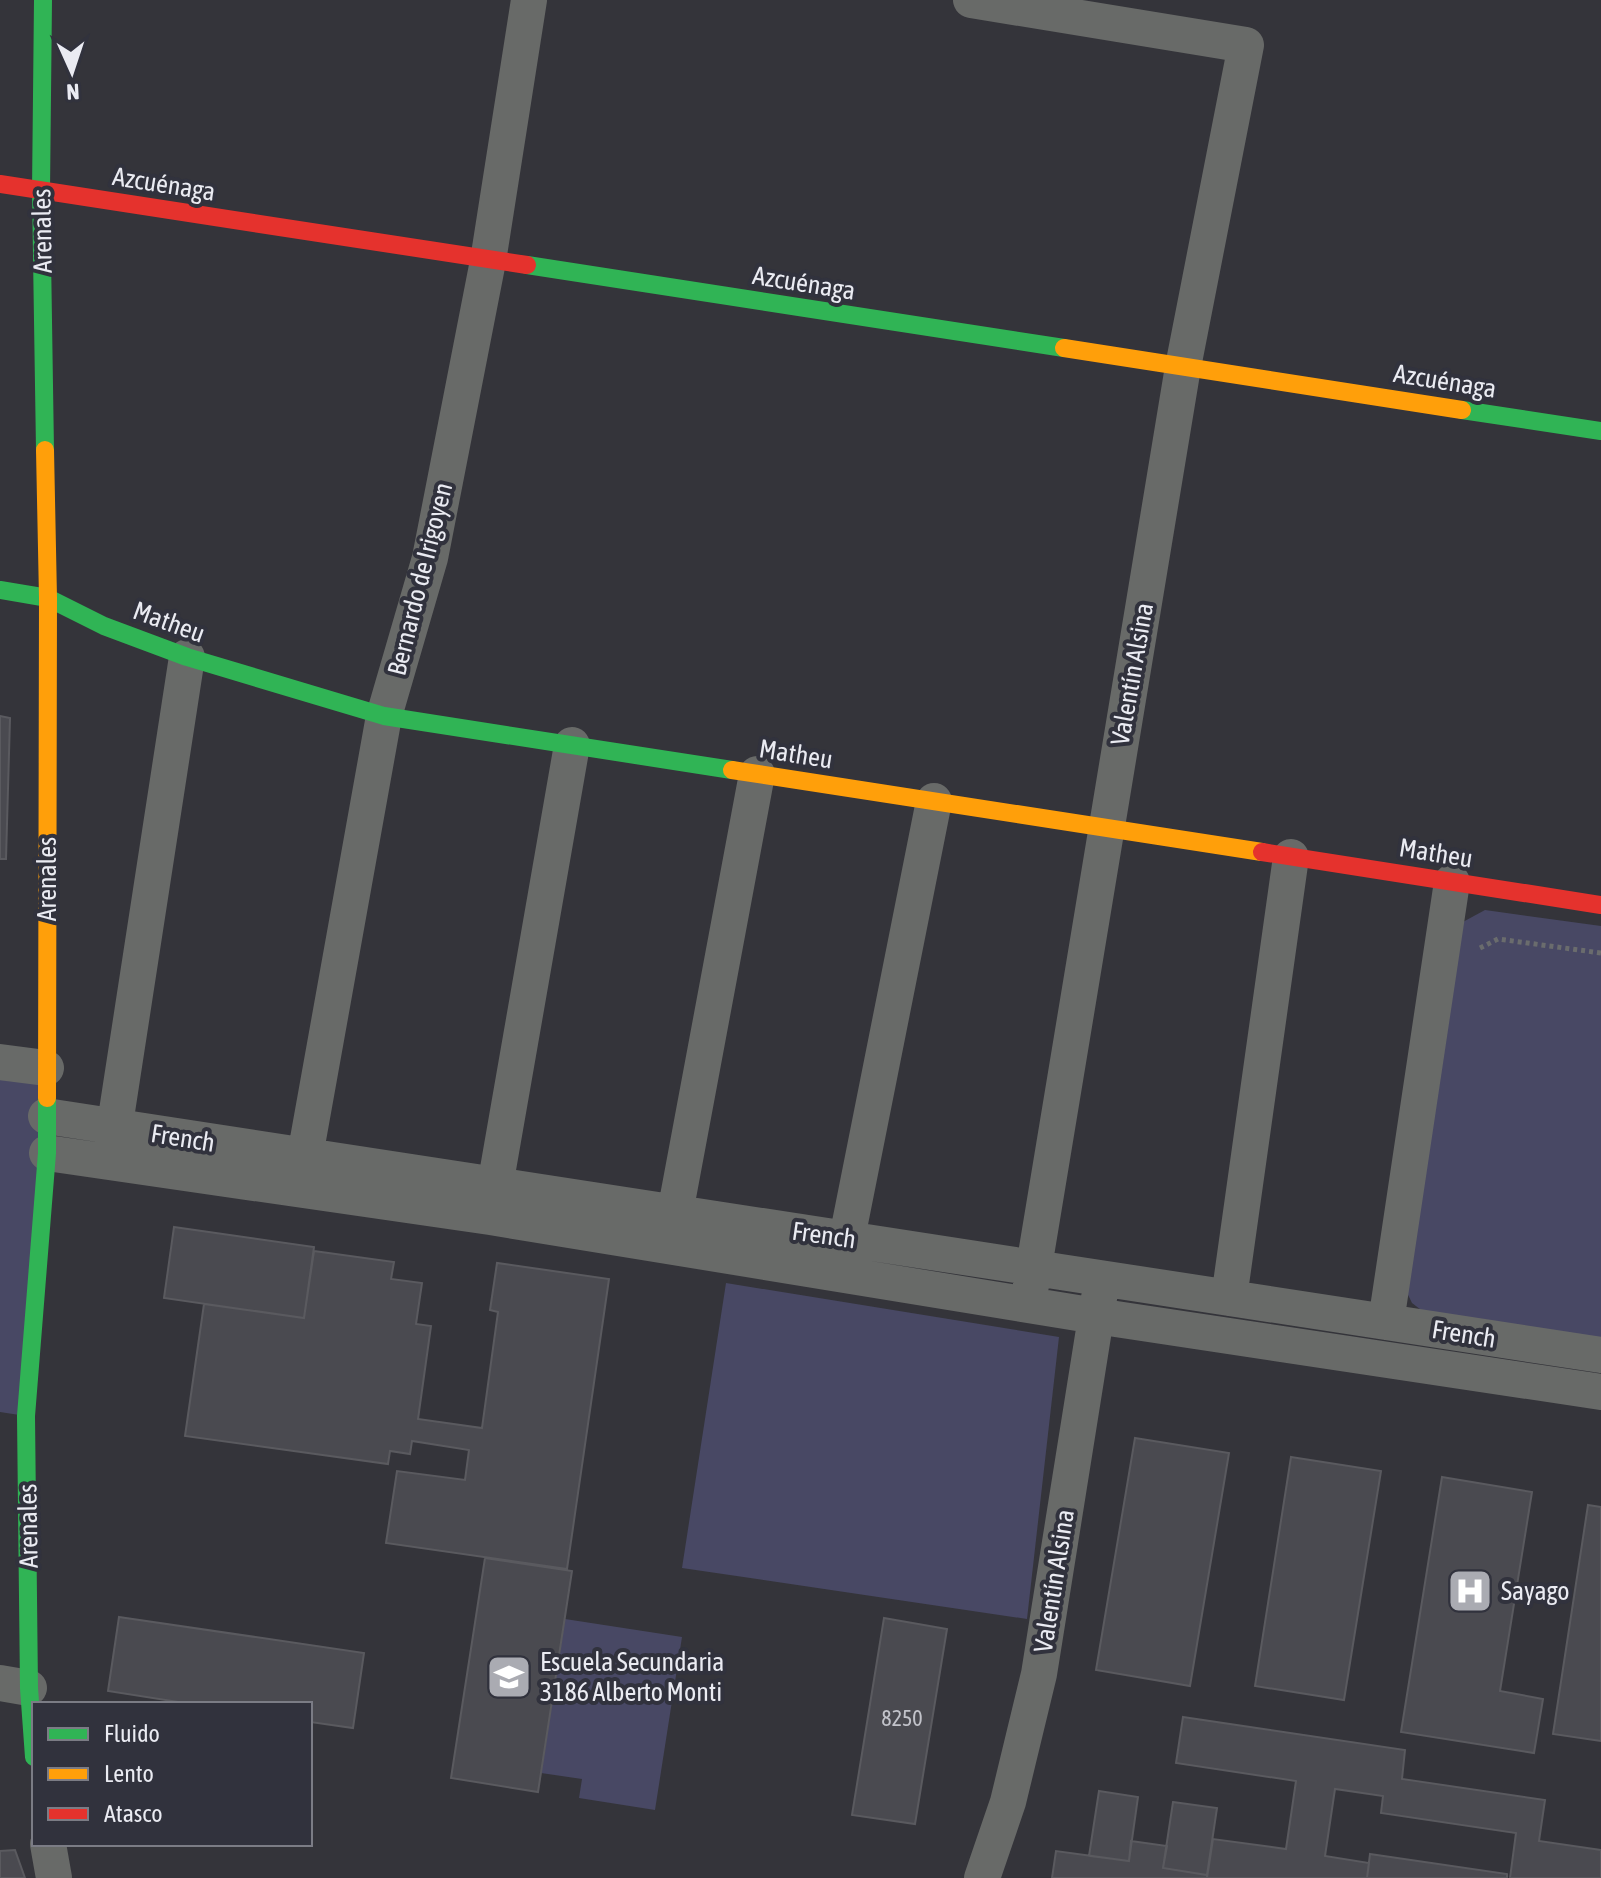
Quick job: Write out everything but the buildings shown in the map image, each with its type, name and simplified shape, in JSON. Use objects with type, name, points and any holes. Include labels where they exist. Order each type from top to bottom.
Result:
[{"type":"street","name":"Arenales","points":[[32,1750],[14,1686],[13,1414],[47,1153],[48,598],[41,191],[43,0]]},
{"type":"street","name":"Bernardo de Irigoyen","points":[[305,1156],[384,716],[430,558],[488,261],[529,0]]},
{"type":"street","name":"Valentín Alsina","points":[[971,0],[1246,45],[1183,367],[1028,1304]]},
{"type":"street","name":"Azcuénaga","points":[[0,184],[1601,431]]},
{"type":"street","name":"Matheu","points":[[0,590],[48,598],[104,626],[187,657],[384,716],[1601,905]]},
{"type":"street","points":[[112,1144],[187,657]]},
{"type":"street","points":[[493,1201],[572,745]]},
{"type":"street","points":[[675,1213],[757,774]]},
{"type":"street","points":[[847,1238],[934,801]]},
{"type":"street","points":[[1229,1298],[1291,857]]},
{"type":"street","points":[[1386,1322],[1452,882]]},
{"type":"street","points":[[0,1062],[46,1068]]},
{"type":"street","name":"French","points":[[46,1116],[112,1144],[493,1201],[1096,1316],[1601,1392]]},
{"type":"street","name":"French","points":[[47,1153],[112,1144],[305,1156],[493,1201],[675,1213],[1601,1355]]},
{"type":"street","name":"Valentín Alsina","points":[[982,1878],[1008,1802],[1039,1674],[1103,1279]]},
{"type":"street","points":[[48,1846],[54,1878]]},
{"type":"path","points":[[1477,950],[1498,939],[1601,953]]},
{"type":"shaded area","points":[[1485,910],[1601,926],[1601,1344],[1429,1316],[1412,1303],[1400,1278],[1461,923]]},
{"type":"shaded area","points":[[0,1062],[46,1068],[26,1416],[0,1412]]},
{"type":"shaded area","points":[[726,1283],[1059,1337],[1027,1619],[682,1568]]},
{"type":"shaded area","points":[[565,1619],[682,1637],[655,1810],[579,1798],[582,1779],[541,1773]]},
{"type":"traffic: fast","points":[[43,0],[41,191],[45,450]]},
{"type":"traffic: fast","points":[[527,265],[1064,348]]},
{"type":"traffic: fast","points":[[1462,410],[1601,431]]},
{"type":"traffic: fast","points":[[0,590],[48,598],[104,626],[187,657],[384,716],[732,770]]},
{"type":"traffic: fast","points":[[32,1729],[26,1416],[47,1153],[47,1098]]},
{"type":"traffic: slow","points":[[1064,348],[1462,410]]},
{"type":"traffic: slow","points":[[45,450],[48,598],[47,1098]]},
{"type":"traffic: slow","points":[[732,770],[1262,852]]},
{"type":"traffic: jam","points":[[0,184],[527,265]]},
{"type":"traffic: jam","points":[[1262,852],[1601,905]]},
{"type":"place","name":"Sayago","points":[[1470,1591]]},
{"type":"place","name":"Escuela Secundaria 3186 Alberto Monti","points":[[509,1677]]}]
